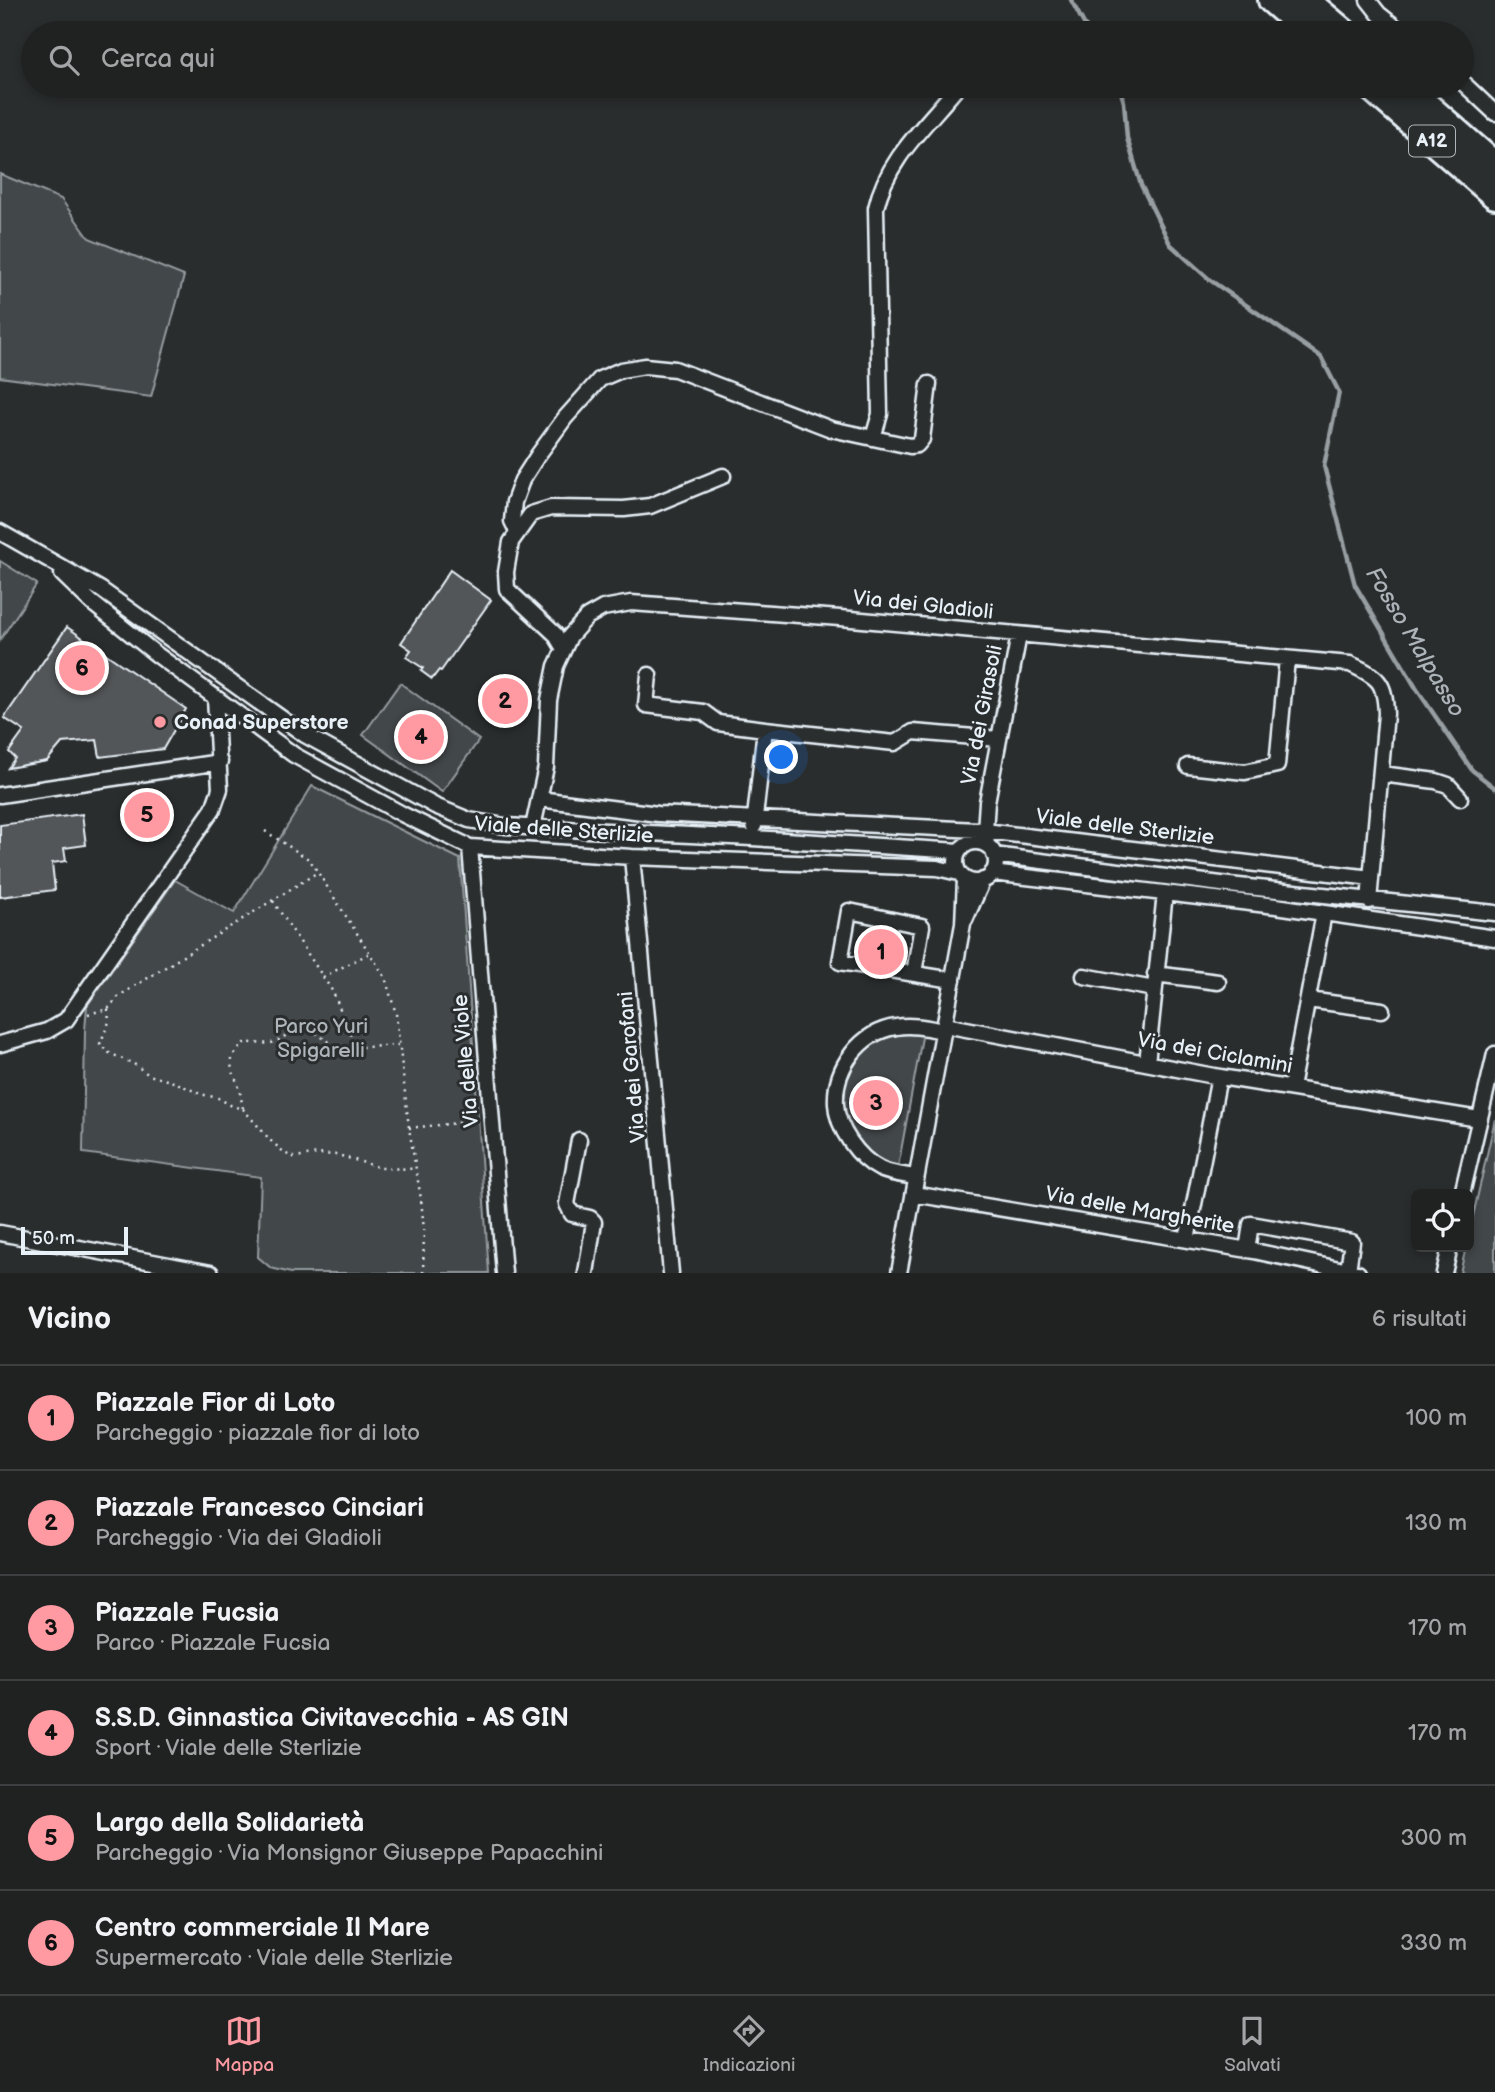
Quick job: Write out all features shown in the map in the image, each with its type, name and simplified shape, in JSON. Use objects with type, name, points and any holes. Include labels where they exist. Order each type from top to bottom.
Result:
[{"type":"highway","points":[[1272,0],[1296,21]]},
{"type":"highway","points":[[1306,0],[1330,21]]},
{"type":"highway","name":"A12","points":[[1384,98],[1495,195]]},
{"type":"highway","name":"A12","points":[[1418,98],[1495,166]]},
{"type":"street","points":[[1368,0],[1388,21]]},
{"type":"street","points":[[1474,93],[1495,113]]},
{"type":"street","points":[[873,438],[880,414],[876,208],[880,191],[890,170],[908,144],[948,98]]},
{"type":"street","points":[[517,531],[512,521],[514,502],[522,480],[538,455],[565,418],[600,379],[621,370],[645,366],[675,369],[831,429],[895,444],[917,445],[922,439],[929,384]]},
{"type":"street","points":[[564,649],[555,634],[507,589],[506,572],[511,542],[531,514],[551,508],[624,509],[650,506],[723,476]]},
{"type":"street","name":"Viale delle Sterlizie","points":[[0,532],[100,589],[305,735],[435,806],[469,820],[505,826],[752,838],[979,843],[1369,901],[1495,913]]},
{"type":"street","name":"Viale delle Sterlizie","points":[[46,558],[90,601],[294,755],[404,816],[470,846],[632,857],[937,869],[962,876],[972,882],[988,877]]},
{"type":"street","name":"Via dei Gladioli","points":[[533,827],[546,767],[549,700],[556,666],[570,636],[587,618],[603,608],[631,603],[840,618],[1350,664],[1371,673],[1385,691],[1386,714],[1369,901]]},
{"type":"street","name":"Via dei Girasoli","points":[[979,843],[1018,635]]},
{"type":"street","points":[[1188,766],[1245,772],[1277,765],[1287,659]]},
{"type":"street","points":[[649,675],[646,705],[703,712],[718,723],[895,743],[913,732],[999,739]]},
{"type":"street","points":[[0,1044],[47,1031],[66,1020],[213,809],[220,789],[215,697]]},
{"type":"street","points":[[752,838],[765,729]]},
{"type":"street","points":[[0,795],[220,762]]},
{"type":"street","points":[[1381,774],[1436,781],[1448,785],[1460,798]]},
{"type":"street","name":"Viale delle Sterlizie","points":[[539,799],[658,814],[754,818],[979,843],[1371,878]]},
{"type":"street","points":[[899,1273],[963,924],[962,876],[956,866],[979,843],[996,866],[963,924]]},
{"type":"street","name":"Via delle Viole","points":[[470,846],[504,1273]]},
{"type":"street","name":"Via dei Garofani","points":[[632,857],[671,1273]]},
{"type":"street","points":[[988,877],[1165,893],[1495,938]]},
{"type":"street","points":[[1147,1063],[1165,893]]},
{"type":"street","points":[[914,973],[922,926],[849,911],[840,962],[953,980]]},
{"type":"street","points":[[1291,1088],[1324,913]]},
{"type":"street","points":[[1155,974],[1218,982]]},
{"type":"street","points":[[1084,975],[1154,989]]},
{"type":"street","points":[[1308,1000],[1382,1010]]},
{"type":"street","name":"Via dei Ciclamini","points":[[916,1177],[878,1168],[850,1141],[840,1124],[835,1104],[843,1067],[853,1051],[869,1036],[896,1027],[944,1028],[1219,1077],[1479,1119]]},
{"type":"street","points":[[1463,1189],[1495,1054]]},
{"type":"street","points":[[1187,1240],[1219,1077]]},
{"type":"street","points":[[579,1140],[567,1204],[572,1214],[590,1218],[594,1222],[586,1273]]},
{"type":"street","name":"Via delle Margherite","points":[[914,1194],[1247,1250],[1353,1272]]},
{"type":"street","points":[[1247,1250],[1251,1224],[1352,1242],[1353,1272]]},
{"type":"street","points":[[0,1233],[142,1267],[211,1273]]},
{"type":"street","points":[[1444,1273],[1449,1252]]},
{"type":"path","points":[[265,831],[310,860],[385,977],[396,1014],[424,1230],[423,1273]]},
{"type":"path","points":[[66,1020],[108,1009],[118,996],[318,872]]},
{"type":"path","points":[[273,901],[333,992],[356,1047]]},
{"type":"path","points":[[323,977],[371,952]]},
{"type":"path","points":[[108,1009],[109,1022],[103,1031],[100,1044],[107,1052],[134,1064],[149,1075],[243,1109]]},
{"type":"path","points":[[398,1045],[356,1047],[327,1042],[316,1033],[303,1028],[266,1044],[244,1043],[231,1062],[230,1071],[238,1086],[243,1109],[271,1142],[286,1154],[296,1158],[317,1154],[338,1155],[381,1168],[416,1170]]},
{"type":"path","points":[[409,1128],[492,1119]]},
{"type":"green space","points":[[0,174],[61,199],[89,238],[184,276],[151,397],[0,377]]},
{"type":"green space","points":[[0,561],[37,584],[0,640]]},
{"type":"green space","points":[[400,683],[479,740],[442,792],[363,735]]},
{"type":"green space","name":"Parco Yuri Spigarelli","points":[[312,786],[460,859],[489,1273],[291,1273],[271,1268],[258,1257],[261,1177],[83,1153],[87,1006],[175,880],[234,913]]},
{"type":"green space","points":[[896,1032],[923,1032],[898,1167],[873,1155],[857,1142],[847,1126],[843,1102],[847,1078],[859,1056],[874,1042]]},
{"type":"green space","points":[[1495,1119],[1495,1273],[1460,1273],[1465,1252],[1474,1252],[1474,1212]]},
{"type":"building","points":[[450,570],[491,600],[441,671],[432,679],[421,671],[423,668],[406,657],[411,650],[401,643]]},
{"type":"building","points":[[67,627],[186,709],[163,749],[100,757],[97,740],[62,743],[47,761],[8,768],[15,758],[9,752],[24,731],[4,718]]},
{"type":"building","points":[[82,814],[86,845],[64,848],[66,861],[52,863],[55,890],[0,897],[0,825]]},
{"type":"waterway","name":"Fosso Malpasso","points":[[1071,0],[1082,21]]},
{"type":"waterway","name":"Fosso Malpasso","points":[[1123,98],[1127,138],[1141,185],[1170,244],[1210,280],[1321,357],[1339,392],[1324,466],[1355,585],[1416,688],[1472,770],[1495,788]]},
{"type":"place","name":"Centro commerciale Il Mare","points":[[82,668]]},
{"type":"place","name":"Piazzale Francesco Cinciari","points":[[505,701]]},
{"type":"place","name":"Conad Superstore","points":[[160,722]]},
{"type":"place","name":"S.S.D. Ginnastica Civitavecchia - AS GIN","points":[[421,737]]},
{"type":"place","name":"Largo della Solidarietà","points":[[147,815]]},
{"type":"place","name":"Piazzale Fior di Loto","points":[[881,952]]},
{"type":"place","name":"Piazzale Fucsia","points":[[876,1103]]}]
